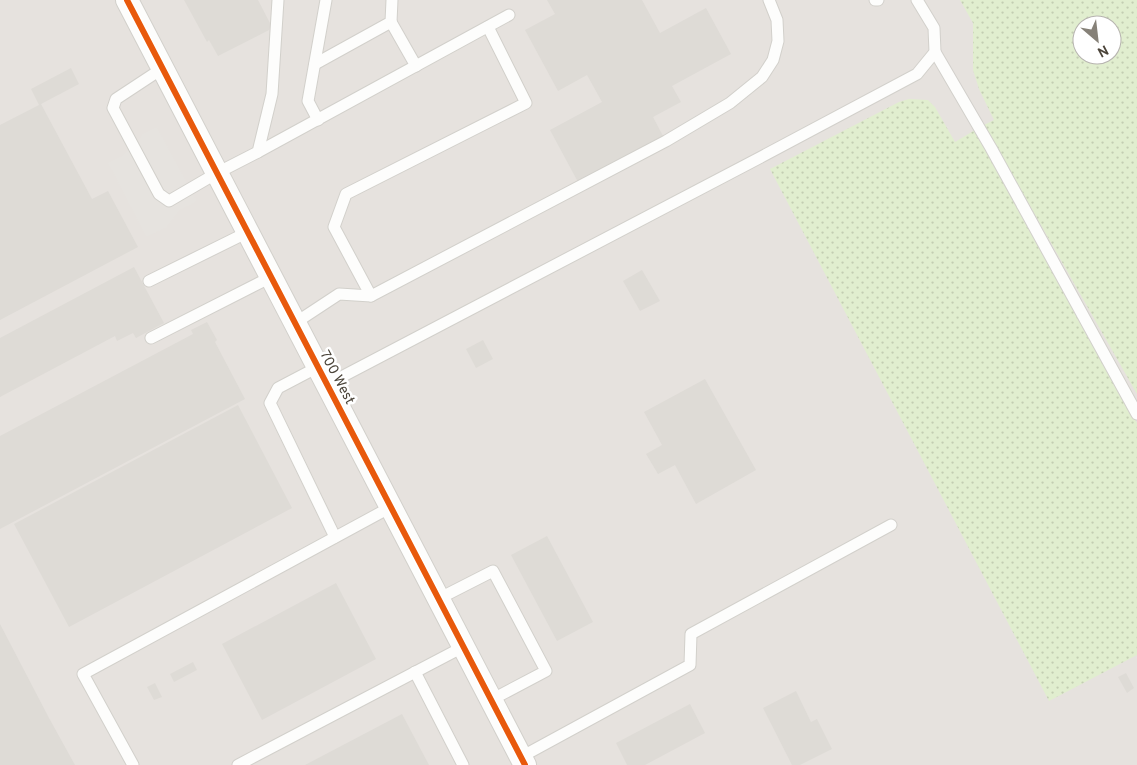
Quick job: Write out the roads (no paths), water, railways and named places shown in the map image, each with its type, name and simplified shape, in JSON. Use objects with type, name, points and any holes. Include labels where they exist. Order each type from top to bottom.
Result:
[{"type":"street","name":"700 West","points":[[128,0],[523,761]]},
{"type":"lane","points":[[258,152],[272,94],[278,0]]},
{"type":"lane","points":[[318,120],[308,101],[326,0]]},
{"type":"lane","points":[[392,0],[391,22],[416,66]]},
{"type":"lane","points":[[295,323],[339,294],[371,296],[666,141],[730,103],[762,77],[773,60],[778,41],[776,20],[769,0]]},
{"type":"lane","points":[[917,0],[934,28],[935,52],[991,148],[1137,414]]},
{"type":"lane","points":[[163,68],[116,99],[113,108],[160,194],[169,201],[217,173],[509,15]]},
{"type":"lane","points":[[315,64],[391,22]]},
{"type":"lane","points":[[371,296],[334,227],[346,194],[526,103],[488,27]]},
{"type":"lane","points":[[335,537],[270,403],[278,388],[323,376],[917,74],[935,52]]},
{"type":"lane","points":[[148,282],[248,232]]},
{"type":"lane","points":[[151,338],[271,277]]},
{"type":"lane","points":[[133,765],[83,674],[391,506]]},
{"type":"lane","points":[[523,761],[690,665],[691,634],[891,525]]},
{"type":"lane","points":[[438,599],[493,571],[546,671],[491,700]]},
{"type":"lane","points":[[238,765],[463,647]]},
{"type":"lane","points":[[415,672],[464,765]]}]
